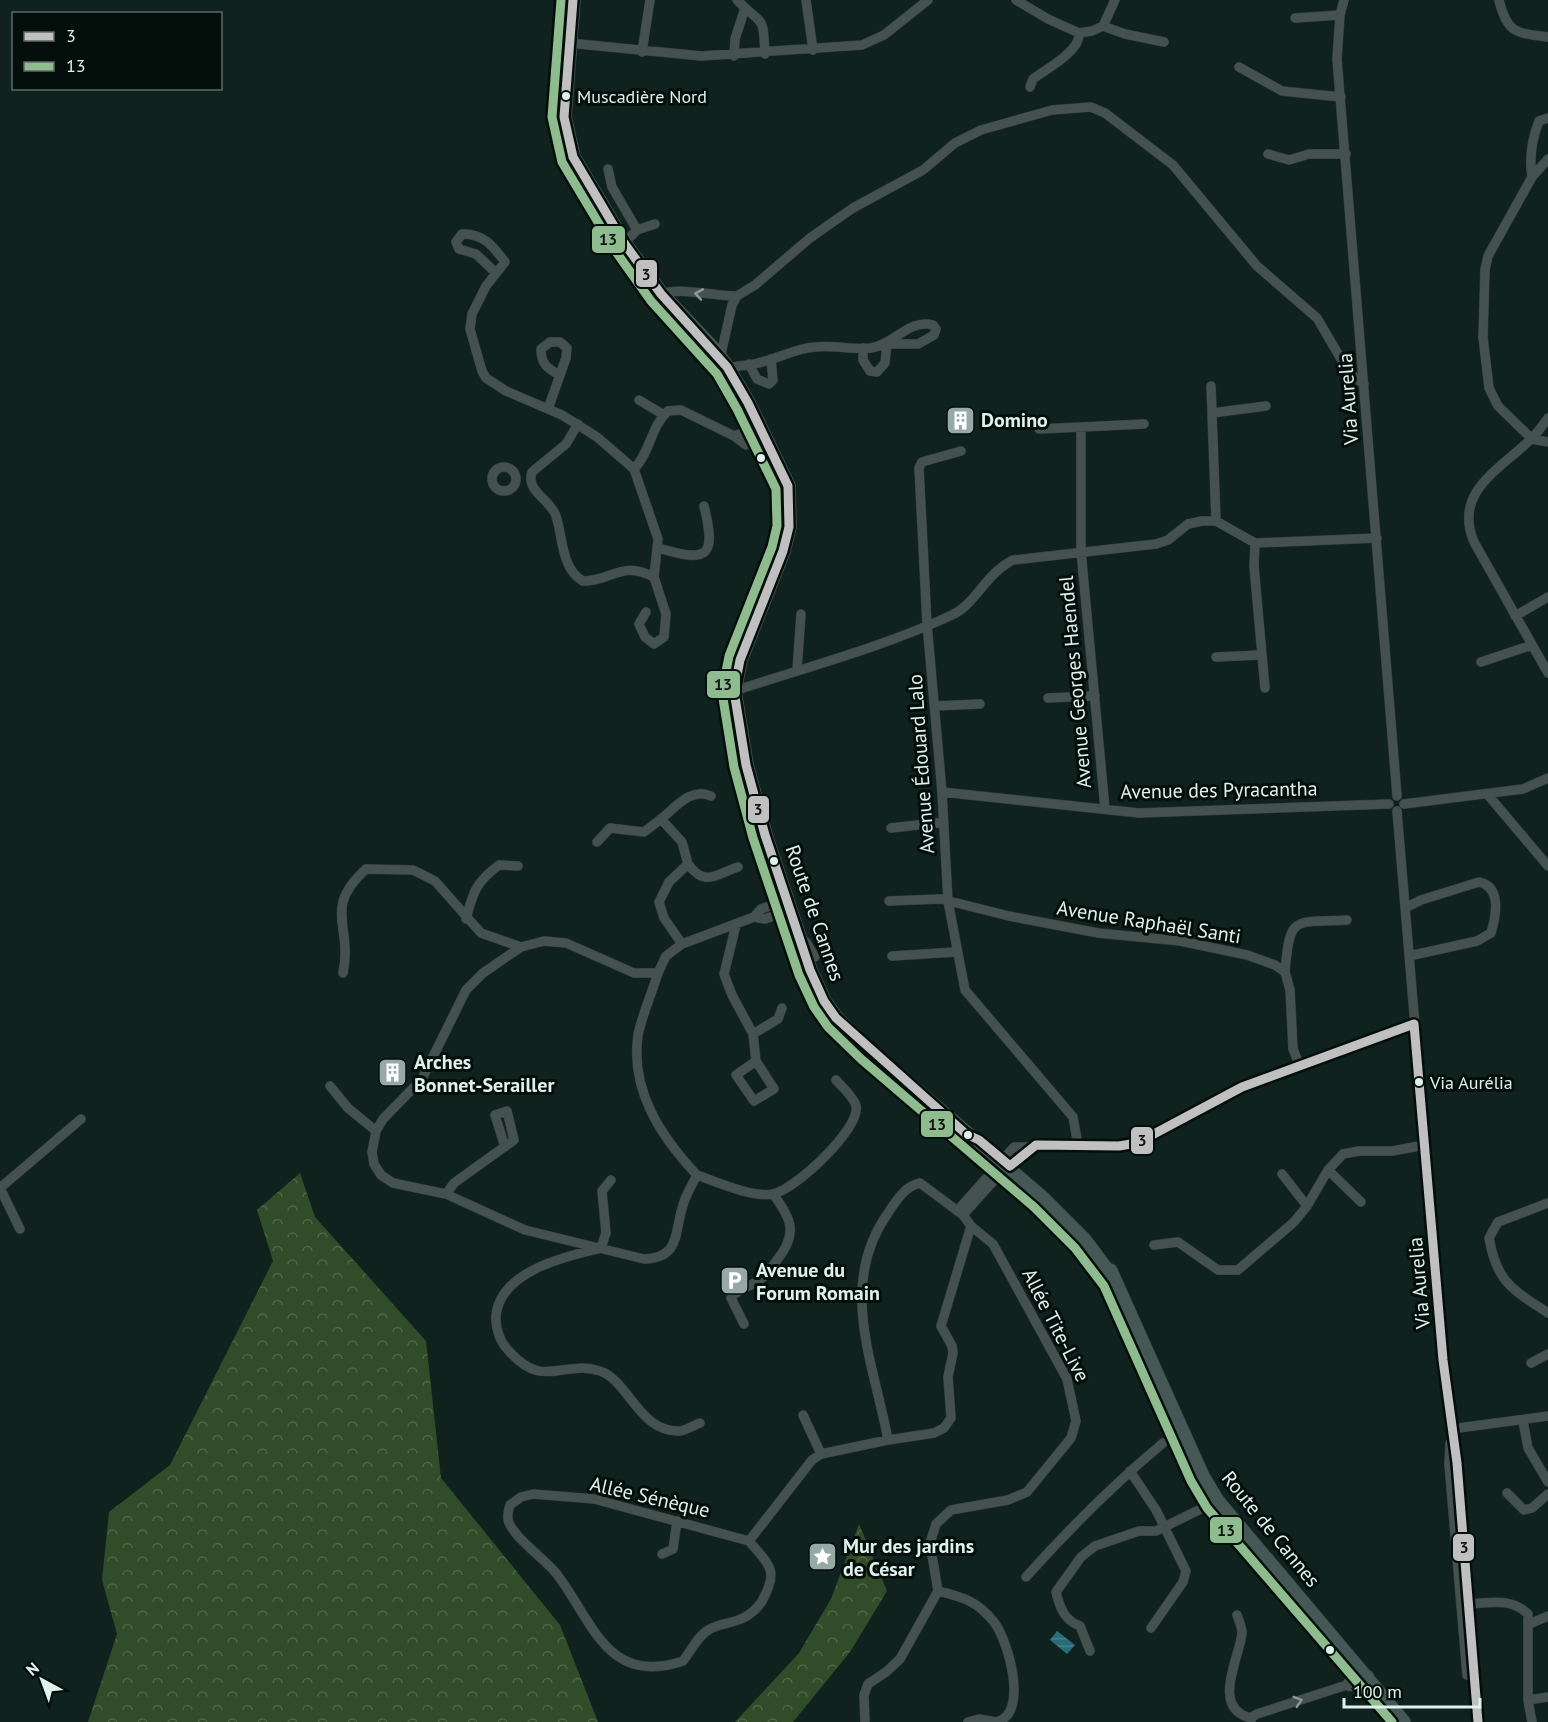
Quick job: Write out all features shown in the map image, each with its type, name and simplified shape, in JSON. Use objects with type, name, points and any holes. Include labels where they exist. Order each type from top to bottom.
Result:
[{"type":"main road","name":"Route de Cannes","points":[[573,0],[564,117],[568,142],[581,173],[624,243],[661,294],[721,365],[752,411],[783,472],[790,504],[789,527],[783,551],[740,660],[735,691],[746,765],[810,970],[824,1001],[836,1018],[971,1138],[1046,1192],[1090,1235],[1101,1250],[1202,1476],[1217,1501],[1403,1722]]},
{"type":"main road","name":"Route de Cannes","points":[[721,365],[774,476],[782,506],[772,576]]},
{"type":"main road","name":"Route de Cannes","points":[[740,727],[815,957],[828,991],[841,1012],[868,1040],[1006,1162],[1075,1230],[1114,1280]]},
{"type":"main road","points":[[789,905],[791,884]]},
{"type":"main road","name":"Route de Cannes","points":[[1378,1690],[1409,1722]]},
{"type":"street","points":[[642,52],[650,0]]},
{"type":"street","points":[[737,0],[759,17],[764,24],[765,54]]},
{"type":"street","points":[[806,0],[813,50]]},
{"type":"street","points":[[569,43],[642,52],[734,56],[862,45],[884,35],[928,0]]},
{"type":"street","points":[[1016,0],[1048,19],[1079,33],[1103,26],[1115,0]]},
{"type":"street","name":"Via Aurelia","points":[[1344,0],[1340,15],[1337,59],[1397,796]]},
{"type":"street","points":[[1499,0],[1503,18],[1511,29],[1520,33],[1548,37]]},
{"type":"street","points":[[734,56],[737,30],[745,8]]},
{"type":"street","points":[[1295,18],[1340,15]]},
{"type":"street","points":[[1103,26],[1125,34],[1164,42]]},
{"type":"street","points":[[1030,87],[1033,79],[1074,48],[1080,39],[1079,33]]},
{"type":"street","points":[[1239,67],[1282,91],[1341,97]]},
{"type":"street","points":[[863,348],[864,360],[870,371],[877,372],[885,363],[887,344],[863,348],[814,347],[749,364],[721,365],[732,304],[737,296],[755,285],[810,238],[852,208],[923,170],[955,143],[999,124],[1052,110],[1091,107],[1106,113],[1173,165],[1231,239],[1257,266],[1317,318],[1344,364],[1355,378],[1364,384]]},
{"type":"street","points":[[1532,177],[1533,134],[1539,121],[1548,118]]},
{"type":"street","points":[[1268,154],[1289,160],[1309,154],[1346,154]]},
{"type":"street","points":[[1548,159],[1532,177],[1488,256],[1485,270],[1484,337],[1489,388],[1498,406],[1532,439],[1548,442]]},
{"type":"street","points":[[608,169],[612,187],[637,230]]},
{"type":"street","points":[[624,243],[637,230],[655,224]]},
{"type":"street","points":[[496,273],[476,254],[459,249],[456,242],[462,234],[476,234],[494,247],[505,262],[478,299],[472,314],[470,329],[482,371],[486,378],[506,391],[578,424],[597,437],[634,470],[655,526],[659,548],[654,577],[666,614],[666,625],[664,637],[654,644],[645,637],[639,624],[646,612]]},
{"type":"street","points":[[661,294],[670,290],[714,296],[737,296]]},
{"type":"street","points":[[749,364],[757,378],[763,384],[769,384],[773,380],[771,359]]},
{"type":"street","points":[[548,409],[559,375]]},
{"type":"street","points":[[1211,386],[1216,521]]},
{"type":"street","points":[[639,399],[664,415]]},
{"type":"street","points":[[1212,413],[1266,406]]},
{"type":"street","points":[[634,470],[641,462],[664,415],[681,410],[734,436],[741,444],[750,446],[755,434]]},
{"type":"street","points":[[752,411],[755,434],[783,472]]},
{"type":"street","points":[[1548,418],[1532,439],[1480,485],[1468,513],[1469,529],[1474,542],[1548,673]]},
{"type":"street","points":[[578,424],[566,444],[532,472],[530,477],[532,485],[556,515],[567,559],[576,577],[590,581],[624,569],[644,572],[654,577]]},
{"type":"street","points":[[1038,429],[1081,429],[1144,424]]},
{"type":"street","name":"Avenue Georges Haendel","points":[[1081,429],[1081,551],[1105,809]]},
{"type":"street","points":[[734,436],[755,434]]},
{"type":"street","name":"Avenue Édouard Lalo","points":[[961,451],[922,462],[919,468],[927,624],[942,792],[948,901],[956,952],[965,990],[1073,1117],[1078,1145]]},
{"type":"street","points":[[516,477],[530,477]]},
{"type":"street","points":[[659,548],[680,555],[698,555],[708,548],[711,537],[704,506]]},
{"type":"street","points":[[735,691],[953,614],[965,606],[985,580],[999,567],[1012,560],[1156,544],[1168,540],[1188,524],[1202,521],[1216,521],[1255,543],[1377,538]]},
{"type":"street","points":[[1255,543],[1254,566],[1260,655],[1265,688]]},
{"type":"street","points":[[1515,616],[1548,597]]},
{"type":"street","points":[[797,670],[801,614]]},
{"type":"street","points":[[1481,662],[1532,645]]},
{"type":"street","points":[[1216,657],[1260,655]]},
{"type":"street","points":[[1048,698],[1095,696]]},
{"type":"street","points":[[935,706],[980,704]]},
{"type":"street","points":[[1404,804],[1523,789],[1548,778]]},
{"type":"street","name":"Avenue des Pyracantha","points":[[942,792],[1140,813],[1389,804]]},
{"type":"street","points":[[597,842],[610,828],[644,832],[690,795],[703,793],[711,796]]},
{"type":"street","points":[[1488,795],[1548,866]]},
{"type":"street","points":[[1397,796],[1402,798],[1404,804],[1402,809],[1396,811],[1389,804],[1389,800],[1397,796]]},
{"type":"street","name":"Via Aurelia","points":[[1396,811],[1451,1429],[1457,1463],[1464,1604],[1476,1722]]},
{"type":"street","points":[[661,819],[682,842],[688,864],[697,877],[704,879],[738,867]]},
{"type":"street","points":[[891,828],[944,822]]},
{"type":"street","points":[[681,944],[664,918],[659,902],[669,882],[688,864]]},
{"type":"street","points":[[466,919],[473,892],[482,878],[499,865],[518,867]]},
{"type":"street","points":[[343,973],[347,952],[341,918],[342,897],[351,883],[366,869],[413,870],[435,881],[466,919],[489,937],[521,947]]},
{"type":"street","points":[[1405,908],[1421,900],[1479,882],[1486,884],[1490,889],[1497,914],[1491,933],[1477,941],[1408,956]]},
{"type":"street","name":"Avenue Raphaël Santi","points":[[889,901],[940,899],[1009,916],[1098,933],[1179,942],[1247,955],[1275,965],[1285,972]]},
{"type":"street","points":[[815,957],[807,946],[789,905],[761,909],[754,917],[736,925],[681,944],[666,956],[658,973],[639,1034],[636,1059],[641,1089],[656,1123],[675,1151],[697,1175],[725,1186],[773,1194],[795,1185],[813,1169],[856,1116],[856,1104],[836,1080]]},
{"type":"street","points":[[1299,1064],[1293,1049],[1290,990],[1285,972],[1288,937],[1293,927],[1301,923],[1347,920]]},
{"type":"street","points":[[736,925],[724,974],[732,995],[753,1034],[756,1061],[774,1089],[754,1101],[735,1074],[756,1061]]},
{"type":"street","points":[[658,973],[634,973],[566,943],[544,941],[521,947],[483,973],[466,990],[422,1080],[383,1119],[376,1131],[372,1152],[374,1164],[381,1175],[393,1183],[446,1194],[525,1230],[644,1259],[658,1259],[674,1245],[683,1205],[697,1175]]},
{"type":"street","points":[[892,956],[956,952]]},
{"type":"street","points":[[753,1034],[778,1019],[782,1008]]},
{"type":"street","points":[[960,1213],[1006,1162],[1036,1145],[1137,1143],[1242,1087],[1299,1064],[1414,1024]]},
{"type":"street","points":[[330,1086],[348,1108],[376,1131]]},
{"type":"street","points":[[20,1229],[0,1188],[81,1119]]},
{"type":"street","points":[[1154,1245],[1178,1242],[1218,1270],[1238,1270],[1294,1222],[1307,1206],[1328,1170],[1343,1154],[1359,1150],[1392,1151],[1425,1145]]},
{"type":"street","points":[[446,1194],[454,1183],[505,1147]]},
{"type":"street","points":[[1328,1170],[1361,1202]]},
{"type":"street","points":[[1282,1174],[1307,1206]]},
{"type":"street","points":[[601,1248],[606,1233],[602,1191],[611,1180]]},
{"type":"street","name":"Allée Tite-Live","points":[[888,1440],[862,1310],[861,1285],[865,1261],[873,1239],[885,1217],[898,1198],[913,1185],[920,1183],[960,1213],[971,1226],[993,1244],[1067,1379],[1076,1421],[1071,1438],[1027,1492],[1008,1500],[951,1510],[936,1524],[930,1543],[938,1591]]},
{"type":"street","points":[[744,1324],[731,1298],[735,1293],[761,1280],[780,1257],[790,1239],[792,1230],[788,1218],[773,1194]]},
{"type":"street","points":[[1548,1203],[1498,1222],[1489,1238],[1493,1263],[1510,1287],[1548,1313]]},
{"type":"street","points":[[748,1541],[812,1460],[821,1454],[934,1433],[944,1428],[951,1418],[948,1377],[953,1353],[952,1346],[941,1326],[971,1226]]},
{"type":"street","points":[[601,1248],[538,1266],[514,1283],[501,1300],[496,1315],[497,1329],[504,1346],[524,1368],[538,1372],[602,1372],[654,1424],[679,1431],[700,1423]]},
{"type":"street","points":[[1531,1363],[1548,1354]]},
{"type":"street","points":[[803,1415],[821,1454]]},
{"type":"street","points":[[1451,1429],[1548,1416]]},
{"type":"street","points":[[1523,1421],[1528,1448],[1548,1482]]},
{"type":"street","points":[[1026,1577],[1057,1542],[1130,1471],[1163,1443]]},
{"type":"street","points":[[1130,1471],[1148,1494],[1186,1571],[1183,1582],[1151,1628]]},
{"type":"street","points":[[1507,1493],[1524,1510],[1532,1508],[1548,1494]]},
{"type":"street","name":"Allée Sénèque","points":[[533,1494],[594,1499],[748,1541],[765,1561],[772,1574],[772,1583],[759,1606],[744,1619],[711,1629],[701,1636],[683,1661],[651,1666],[619,1656],[599,1642],[558,1576],[545,1559],[514,1533],[508,1518],[510,1505],[521,1497],[533,1494]]},
{"type":"street","points":[[1090,1651],[1080,1626],[1070,1622],[1061,1609],[1056,1592],[1081,1557],[1095,1546],[1111,1539],[1139,1531],[1156,1531],[1217,1501]]},
{"type":"street","points":[[663,1554],[673,1549],[677,1521]]},
{"type":"street","points":[[865,1722],[864,1695],[868,1684],[900,1659],[938,1591],[966,1598],[986,1614],[1001,1632],[1009,1656],[1013,1692],[1011,1711],[1002,1721],[979,1719],[968,1722]]},
{"type":"street","points":[[1464,1604],[1506,1601],[1520,1606],[1528,1614],[1528,1700],[1533,1722]]},
{"type":"street","points":[[1237,1615],[1242,1630],[1230,1671],[1229,1684],[1232,1703],[1242,1716],[1251,1720],[1367,1677]]},
{"type":"street","points":[[1529,1624],[1548,1616]]},
{"type":"street","points":[[1528,1700],[1548,1697]]},
{"type":"green space","points":[[300,1173],[315,1217],[426,1341],[441,1478],[560,1625],[598,1722],[88,1722],[117,1634],[102,1580],[109,1512],[170,1465],[273,1261],[257,1210]]},
{"type":"green space","points":[[859,1524],[887,1591],[850,1652],[793,1722],[735,1722],[799,1653],[831,1599]]},
{"type":"water","points":[[1057,1631],[1075,1645],[1067,1654],[1050,1640]]},
{"type":"transit line","name":"13","points":[[561,0],[552,117],[562,162],[614,249],[651,301],[717,374],[737,409],[776,489],[777,526],[772,547],[729,656],[722,692],[734,767],[753,838],[799,975],[814,1007],[828,1027],[861,1059],[1034,1207],[1075,1248],[1104,1286],[1191,1481],[1207,1508],[1392,1722]]},
{"type":"transit line","name":"3","points":[[573,0],[564,117],[573,157],[624,243],[661,294],[727,367],[748,403],[788,486],[789,527],[783,551],[740,660],[734,691],[746,765],[765,835],[810,970],[824,1001],[836,1018],[966,1134],[979,1140],[1010,1166],[1036,1145],[1119,1146],[1137,1143],[1242,1087],[1414,1024]]},
{"type":"transit line","name":"3","points":[[1414,1024],[1443,1360],[1457,1463],[1478,1722]]},
{"type":"place","name":"Muscadière Nord","points":[[566,96]]},
{"type":"place","name":"Domino","points":[[960,420]]},
{"type":"place","name":"Arches Bonnet-Serailler","points":[[393,1073]]},
{"type":"place","name":"Via Aurélia","points":[[1419,1082]]},
{"type":"place","name":"Avenue du Forum Romain","points":[[735,1281]]},
{"type":"place","name":"Mur des jardins de César","points":[[822,1557]]}]
